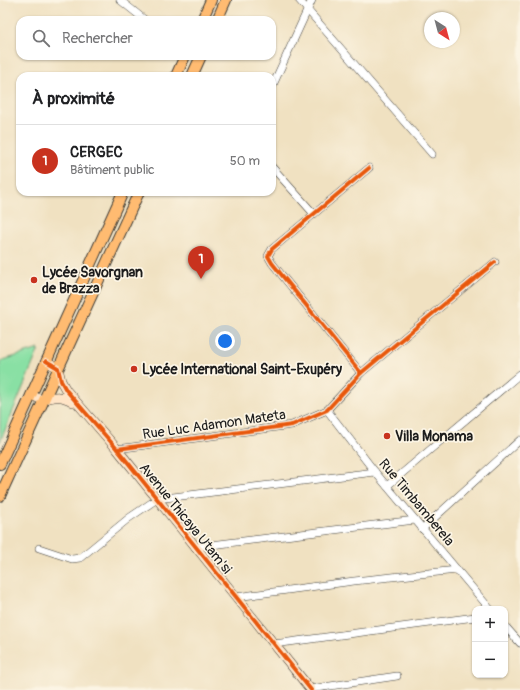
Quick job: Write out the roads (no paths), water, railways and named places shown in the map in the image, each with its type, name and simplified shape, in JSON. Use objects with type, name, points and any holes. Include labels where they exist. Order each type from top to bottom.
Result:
[{"type":"main road","points":[[204,16],[211,0]]},
{"type":"main road","points":[[220,16],[226,0]]},
{"type":"main road","points":[[178,72],[183,60]]},
{"type":"main road","points":[[194,72],[199,60]]},
{"type":"main road","points":[[0,464],[121,196]]},
{"type":"main road","points":[[0,496],[42,400],[137,196]]},
{"type":"street","points":[[299,0],[432,154]]},
{"type":"street","points":[[276,78],[312,0]]},
{"type":"street","points":[[122,1],[140,16]]},
{"type":"street","points":[[361,373],[327,333],[268,256],[272,249],[369,168]]},
{"type":"street","points":[[276,171],[314,214]]},
{"type":"street","name":"Rue Luc Adamon Mateta","points":[[117,449],[286,426],[327,410],[361,373],[495,262]]},
{"type":"street","points":[[46,361],[58,368]]},
{"type":"street","name":"Avenue Thicaya Utam'si","points":[[58,368],[61,381],[81,407],[117,449],[310,690]]},
{"type":"street","points":[[387,486],[520,374]]},
{"type":"street","points":[[31,395],[42,400]]},
{"type":"street","name":"Avenue Thicaya Utam'si","points":[[42,400],[54,396],[66,397],[81,407]]},
{"type":"street","name":"Rue Timbamberela","points":[[327,410],[375,472],[488,606]]},
{"type":"street","points":[[422,529],[520,440]]},
{"type":"street","points":[[39,548],[72,559],[80,558],[129,518],[157,499],[375,472]]},
{"type":"street","points":[[194,547],[415,520]]},
{"type":"street","points":[[236,597],[354,581],[458,570]]},
{"type":"street","points":[[274,644],[472,616]]},
{"type":"street","points":[[508,629],[519,639]]},
{"type":"street","points":[[310,690],[397,676]]},
{"type":"place","name":"CERGEC","points":[[201,279]]},
{"type":"place","name":"Lycée Savorgnan de Brazza","points":[[34,280]]},
{"type":"place","name":"Lycée International Saint-Exupéry","points":[[134,369]]},
{"type":"place","name":"Villa Monama","points":[[387,436]]}]
